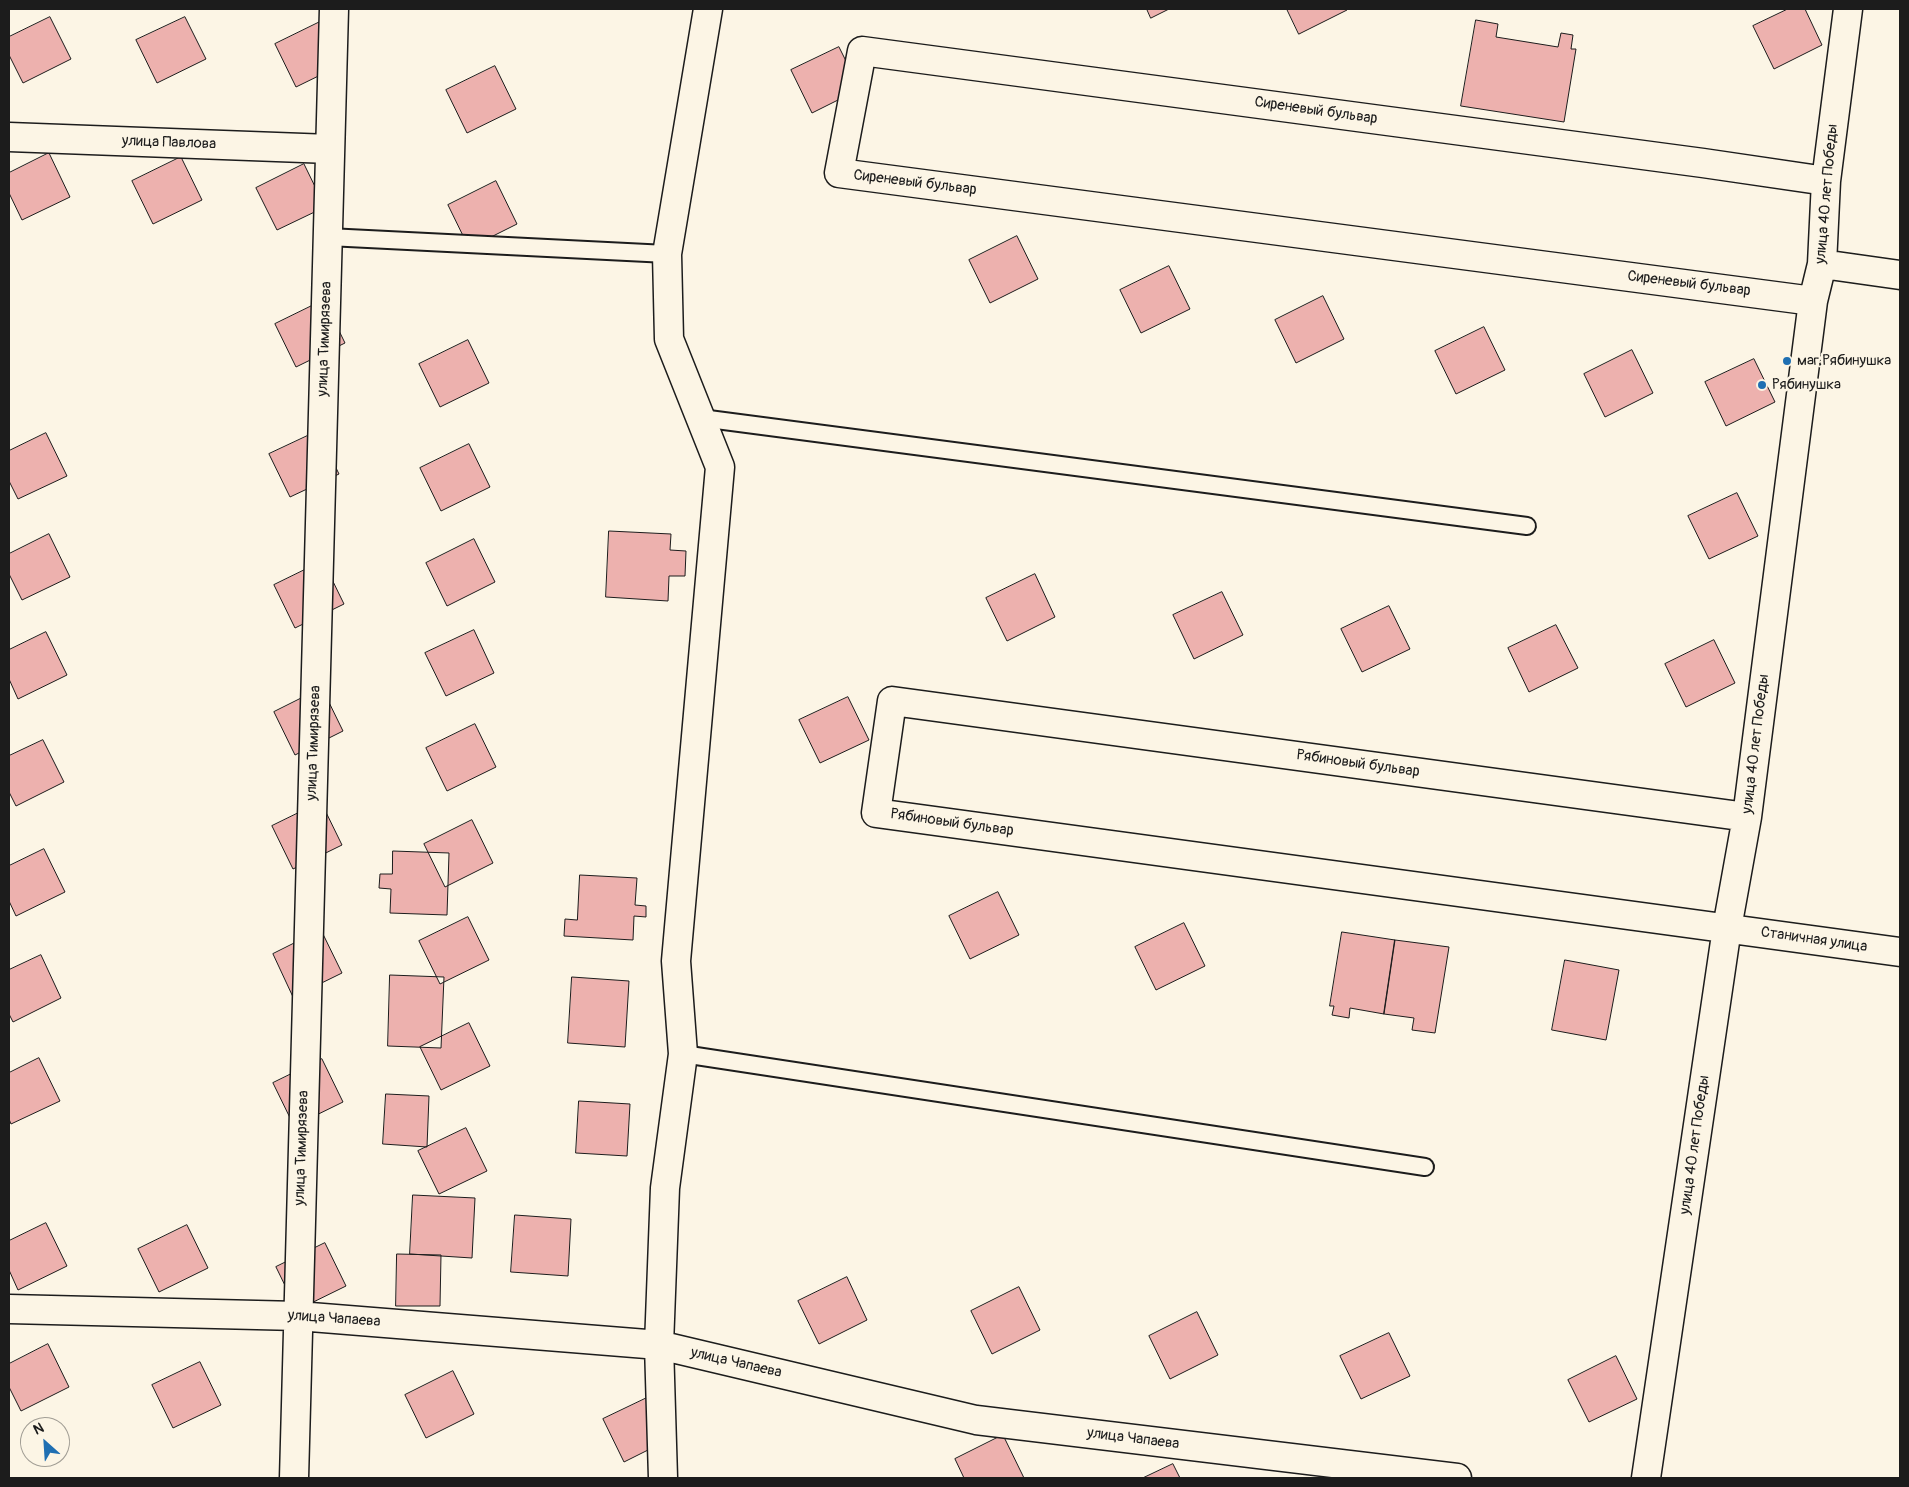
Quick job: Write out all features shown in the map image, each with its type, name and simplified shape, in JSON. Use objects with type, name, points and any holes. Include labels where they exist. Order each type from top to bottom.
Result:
[{"type":"street","name":"улица Тимирязева","points":[[294,1478],[334,9]]},
{"type":"street","points":[[663,1478],[659,1345],[665,1188],[683,1054],[676,961],[720,467],[669,339],[667,254],[708,9]]},
{"type":"street","name":"улица 40 лет Победы","points":[[1646,1478],[1727,928],[1747,817],[1812,300],[1822,264],[1826,181],[1848,9]]},
{"type":"street","name":"Сиреневый бульвар","points":[[1812,300],[838,173],[862,51],[1826,181]]},
{"type":"street","name":"улица Павлова","points":[[9,137],[330,149]]},
{"type":"street","points":[[1822,264],[1900,275]]},
{"type":"street","name":"Рябиновый бульвар","points":[[1727,928],[876,813],[892,701],[1747,817]]},
{"type":"street","name":"Станичная улица","points":[[1727,928],[1900,952]]},
{"type":"street","name":"улица Чапаева","points":[[9,1309],[298,1316],[659,1345],[976,1420],[1457,1478]]},
{"type":"lane","points":[[328,237],[667,254]]},
{"type":"lane","points":[[701,418],[1527,526]]},
{"type":"lane","points":[[683,1054],[1425,1167]]},
{"type":"building","points":[[1147,9],[1169,9],[1151,18]]},
{"type":"building","points":[[1287,9],[1347,9],[1347,10],[1299,34]]},
{"type":"building","points":[[1788,9],[1805,9],[1822,45],[1774,69],[1753,26]]},
{"type":"building","points":[[50,17],[71,59],[23,83],[9,55],[9,37]]},
{"type":"building","points":[[185,17],[206,59],[157,83],[136,40]]},
{"type":"building","points":[[324,20],[345,63],[296,87],[275,44]]},
{"type":"building","points":[[1476,20],[1498,24],[1496,37],[1558,47],[1561,33],[1573,35],[1571,49],[1576,49],[1564,122],[1461,106]]},
{"type":"building","points":[[839,47],[860,89],[812,113],[791,70]]},
{"type":"building","points":[[495,66],[516,109],[467,133],[446,90]]},
{"type":"building","points":[[49,153],[70,197],[22,220],[9,193],[9,173]]},
{"type":"building","points":[[181,157],[202,200],[153,224],[132,181]]},
{"type":"building","points":[[304,164],[325,207],[277,230],[256,188]]},
{"type":"building","points":[[496,181],[517,224],[469,248],[448,205]]},
{"type":"building","points":[[1017,236],[1038,279],[990,303],[969,260]]},
{"type":"building","points":[[1169,266],[1190,309],[1141,333],[1120,290]]},
{"type":"building","points":[[1323,296],[1344,339],[1296,363],[1275,320]]},
{"type":"building","points":[[324,300],[345,343],[296,367],[275,324]]},
{"type":"building","points":[[1484,327],[1505,370],[1456,394],[1435,351]]},
{"type":"building","points":[[468,340],[489,383],[440,407],[419,364]]},
{"type":"building","points":[[1632,350],[1653,393],[1605,417],[1584,374]]},
{"type":"building","points":[[1754,359],[1775,402],[1726,426],[1705,382]]},
{"type":"building","points":[[318,431],[339,474],[290,497],[269,454]]},
{"type":"building","points":[[46,433],[67,476],[18,499],[9,481],[9,451]]},
{"type":"building","points":[[469,444],[490,487],[441,511],[420,468]]},
{"type":"building","points":[[1737,493],[1758,536],[1709,559],[1688,516]]},
{"type":"building","points":[[609,531],[671,534],[670,550],[686,551],[685,576],[669,576],[668,601],[606,597]]},
{"type":"building","points":[[49,534],[70,577],[22,600],[9,574],[9,554]]},
{"type":"building","points":[[474,539],[495,582],[447,606],[426,563]]},
{"type":"building","points":[[323,561],[344,604],[295,628],[274,585]]},
{"type":"building","points":[[1035,574],[1055,617],[1007,641],[986,598]]},
{"type":"building","points":[[1222,592],[1243,635],[1194,659],[1173,615]]},
{"type":"building","points":[[1389,606],[1410,649],[1362,672],[1341,629]]},
{"type":"building","points":[[1556,625],[1578,668],[1529,692],[1508,648]]},
{"type":"building","points":[[474,630],[494,673],[446,696],[425,653]]},
{"type":"building","points":[[46,632],[67,675],[18,699],[9,679],[9,650]]},
{"type":"building","points":[[1714,640],[1735,683],[1686,707],[1665,664]]},
{"type":"building","points":[[322,688],[343,731],[295,755],[274,712]]},
{"type":"building","points":[[848,697],[869,740],[820,763],[799,720]]},
{"type":"building","points":[[475,724],[496,767],[447,791],[426,748]]},
{"type":"building","points":[[43,740],[64,782],[16,806],[9,792],[9,756]]},
{"type":"building","points":[[321,802],[342,845],[293,869],[272,826]]},
{"type":"building","points":[[472,820],[493,863],[445,887],[424,844]]},
{"type":"building","points":[[44,849],[65,892],[16,916],[9,901],[9,866]]},
{"type":"building","points":[[393,851],[449,853],[447,915],[390,913],[391,889],[379,888],[380,874],[392,874]]},
{"type":"building","points":[[580,875],[637,878],[635,905],[646,906],[646,917],[634,916],[633,940],[564,936],[565,919],[577,920]]},
{"type":"building","points":[[998,892],[1019,935],[970,959],[949,916]]},
{"type":"building","points":[[468,917],[489,960],[440,984],[419,941]]},
{"type":"building","points":[[1184,923],[1205,966],[1156,990],[1135,947]]},
{"type":"building","points":[[321,930],[342,973],[293,997],[273,954]]},
{"type":"building","points":[[1342,932],[1395,940],[1384,1014],[1350,1008],[1349,1018],[1332,1015],[1334,1006],[1330,1006]]},
{"type":"building","points":[[1395,940],[1449,947],[1435,1033],[1412,1030],[1414,1018],[1384,1014]]},
{"type":"building","points":[[41,955],[61,998],[13,1022],[9,1014],[9,970]]},
{"type":"building","points":[[1565,960],[1619,970],[1606,1040],[1552,1030]]},
{"type":"building","points":[[390,975],[444,977],[441,1048],[388,1046]]},
{"type":"building","points":[[572,977],[629,981],[625,1047],[568,1043]]},
{"type":"building","points":[[469,1023],[490,1066],[441,1090],[420,1047]]},
{"type":"building","points":[[39,1058],[60,1101],[11,1124],[9,1119],[9,1073]]},
{"type":"building","points":[[322,1059],[343,1102],[294,1126],[273,1083]]},
{"type":"building","points":[[386,1094],[429,1096],[427,1147],[383,1144]]},
{"type":"building","points":[[579,1101],[630,1104],[627,1156],[576,1153]]},
{"type":"building","points":[[466,1128],[487,1171],[439,1194],[418,1151]]},
{"type":"building","points":[[413,1195],[475,1198],[472,1258],[410,1254]]},
{"type":"building","points":[[515,1215],[571,1219],[568,1276],[511,1272]]},
{"type":"building","points":[[46,1223],[67,1266],[18,1290],[9,1270],[9,1241]]},
{"type":"building","points":[[187,1225],[208,1268],[159,1292],[138,1249]]},
{"type":"building","points":[[325,1243],[346,1286],[297,1310],[276,1267]]},
{"type":"building","points":[[397,1254],[441,1255],[440,1306],[396,1306]]},
{"type":"building","points":[[847,1277],[867,1320],[819,1344],[798,1301]]},
{"type":"building","points":[[1019,1287],[1040,1330],[992,1354],[971,1311]]},
{"type":"building","points":[[1197,1312],[1218,1355],[1170,1379],[1149,1336]]},
{"type":"building","points":[[1389,1333],[1410,1376],[1361,1399],[1340,1356]]},
{"type":"building","points":[[48,1344],[69,1387],[21,1411],[9,1387],[9,1364]]},
{"type":"building","points":[[1616,1356],[1637,1399],[1589,1422],[1568,1380]]},
{"type":"building","points":[[200,1362],[221,1405],[173,1428],[152,1385]]},
{"type":"building","points":[[453,1371],[474,1414],[426,1438],[405,1395]]},
{"type":"building","points":[[651,1396],[672,1438],[624,1462],[603,1419]]},
{"type":"building","points":[[1003,1435],[1024,1478],[964,1478],[955,1459]]},
{"type":"building","points":[[1173,1464],[1180,1478],[1143,1478]]},
{"type":"place","name":"маг.Рябинушка","points":[[1787,361]]},
{"type":"place","name":"Рябинушка","points":[[1762,385]]}]
